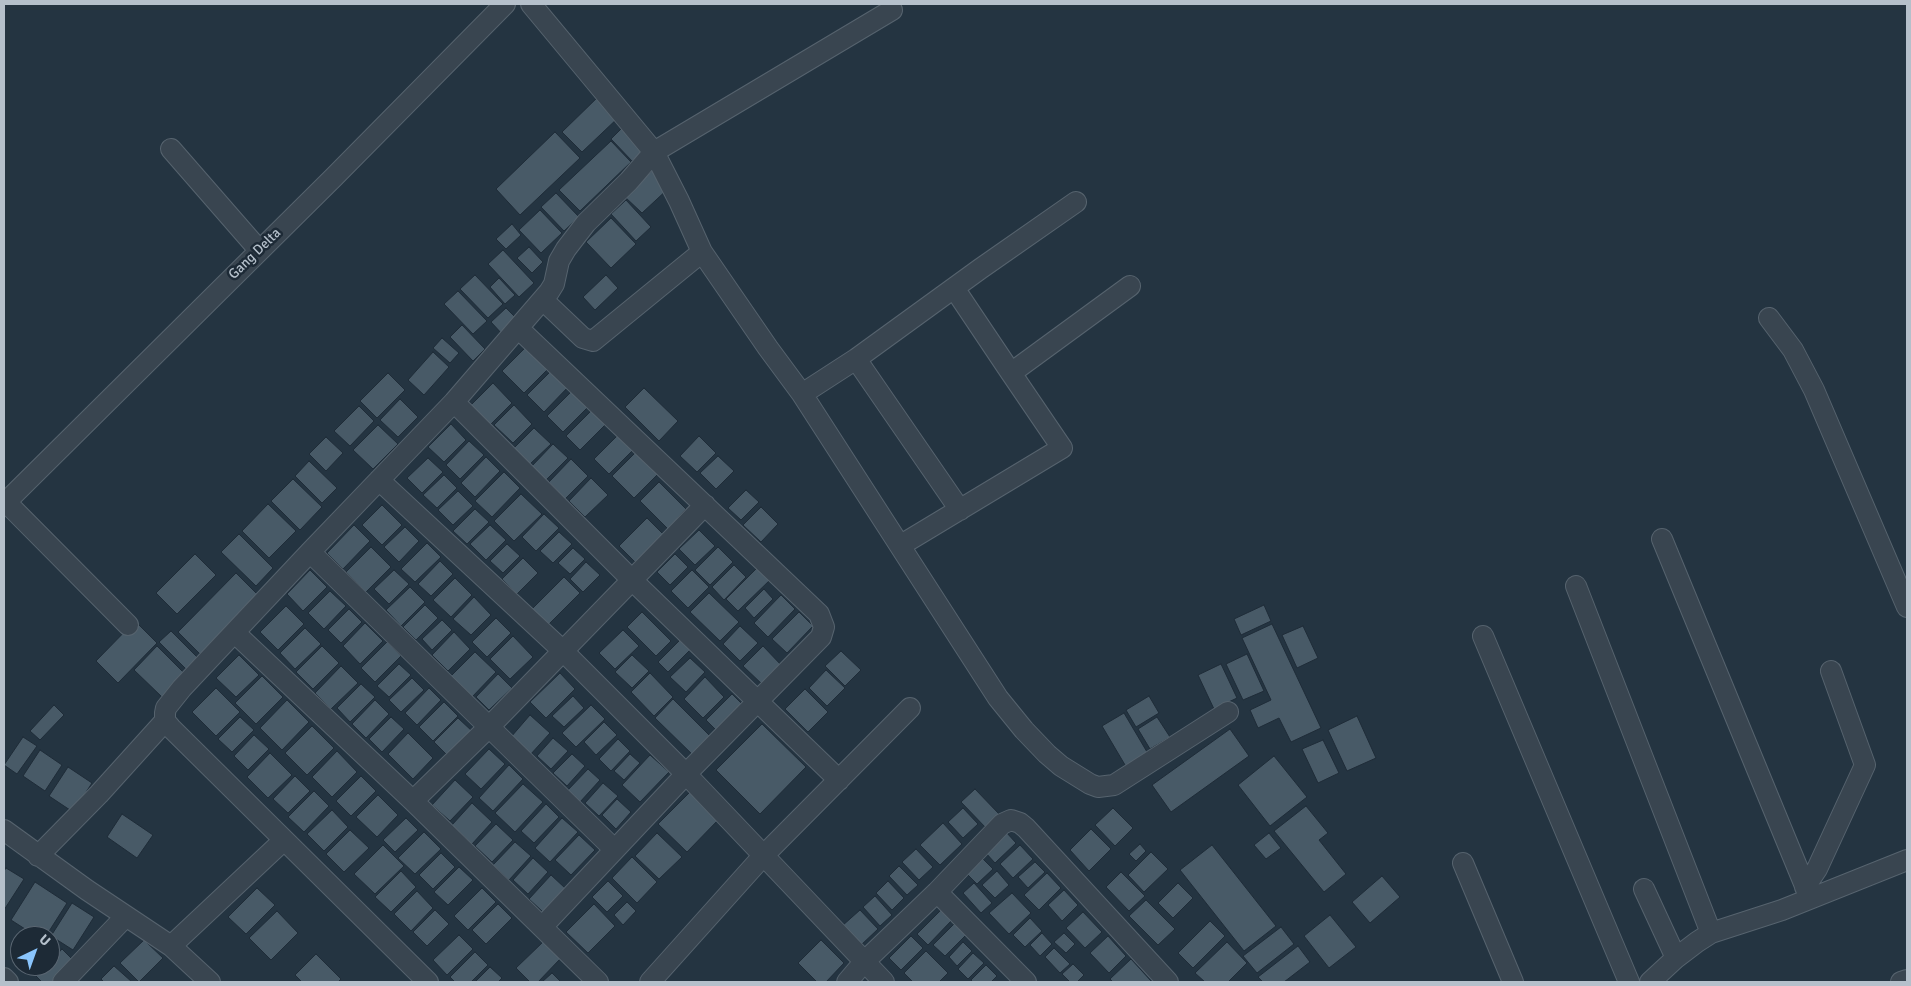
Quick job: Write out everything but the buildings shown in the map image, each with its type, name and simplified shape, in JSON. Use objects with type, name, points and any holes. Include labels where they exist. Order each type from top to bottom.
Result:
[{"type":"street","name":"Gang Delta","points":[[5,503],[505,4]]},
{"type":"street","points":[[531,4],[654,152],[702,252],[802,394],[998,698],[1024,730],[1047,754],[1061,766],[1090,784],[1098,787],[1114,786],[1228,712]]},
{"type":"street","points":[[428,982],[165,721],[164,713],[172,700],[310,552],[454,402],[543,300],[554,284],[559,261],[586,223],[629,181],[654,152],[892,10]]},
{"type":"street","points":[[172,149],[259,250]]},
{"type":"street","points":[[802,394],[856,359],[1076,202]]},
{"type":"street","points":[[543,300],[583,338],[593,341],[702,252]]},
{"type":"street","points":[[1011,373],[1130,286]]},
{"type":"street","points":[[900,545],[1062,448],[954,288]]},
{"type":"street","points":[[1769,318],[1793,350],[1814,390],[1907,607]]},
{"type":"street","points":[[518,328],[819,614],[824,623],[821,637],[686,774],[542,927]]},
{"type":"street","points":[[856,359],[960,510]]},
{"type":"street","points":[[454,402],[632,580],[839,780]]},
{"type":"street","points":[[378,480],[562,650],[686,774],[884,982]]},
{"type":"street","points":[[5,503],[128,625]]},
{"type":"street","points":[[413,801],[489,726],[704,505]]},
{"type":"street","points":[[1662,538],[1808,892]]},
{"type":"street","points":[[310,552],[614,849]]},
{"type":"street","points":[[1576,586],[1711,934]]},
{"type":"street","points":[[235,633],[413,801],[598,982]]},
{"type":"street","points":[[1483,636],[1629,982]]},
{"type":"street","points":[[1808,892],[1817,868],[1865,765],[1830,671]]},
{"type":"street","points":[[650,982],[763,856],[910,708]]},
{"type":"street","points":[[38,856],[99,794],[165,721]]},
{"type":"street","points":[[847,982],[864,962],[1007,821],[1015,821],[1026,828],[1168,982]]},
{"type":"street","points":[[4,830],[38,856],[171,946],[210,982]]},
{"type":"street","points":[[171,946],[284,840]]},
{"type":"street","points":[[1650,982],[1696,942],[1711,934],[1782,910],[1808,892],[1907,860]]},
{"type":"street","points":[[1463,862],[1513,982]]},
{"type":"street","points":[[1644,889],[1676,958]]},
{"type":"street","points":[[937,892],[1026,982]]},
{"type":"street","points":[[63,982],[126,916]]},
{"type":"street","points":[[4,978],[8,982]]},
{"type":"street","points":[[1902,982],[1907,980]]}]
